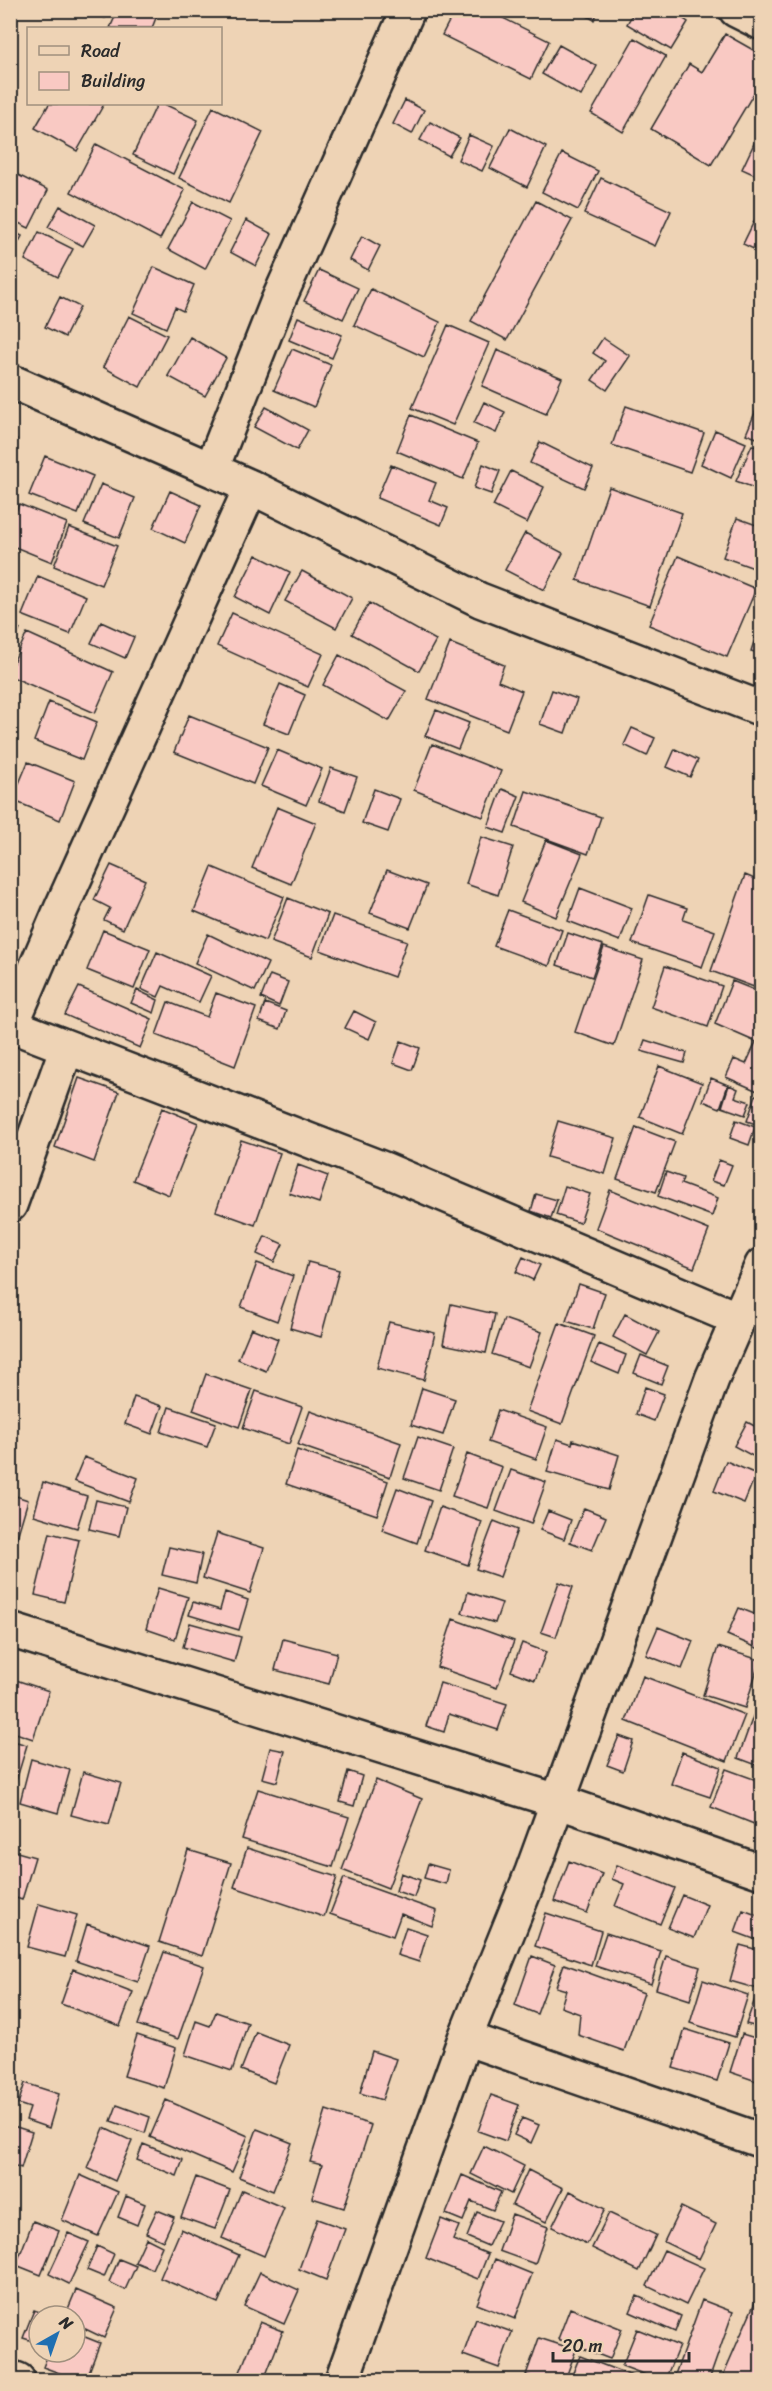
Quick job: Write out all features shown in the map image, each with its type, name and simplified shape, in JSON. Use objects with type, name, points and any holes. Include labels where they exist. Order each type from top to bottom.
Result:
[{"type":"street","points":[[212,468],[278,303],[408,10]]},
{"type":"street","points":[[736,10],[762,23]]},
{"type":"street","points":[[10,381],[251,486],[480,600],[762,709]]},
{"type":"street","points":[[251,486],[61,909],[11,1026],[386,1170],[738,1319]]},
{"type":"street","points":[[10,1205],[67,1047]]},
{"type":"street","points":[[342,2380],[465,2038],[531,1872],[708,1390],[762,1265]]},
{"type":"street","points":[[10,1630],[557,1802],[762,1872]]},
{"type":"street","points":[[465,2038],[762,2141]]},
{"type":"street","points":[[10,2377],[18,2380]]},
{"type":"building","points":[[84,10],[108,10],[105,18]]},
{"type":"building","points":[[118,10],[159,10],[152,27],[110,27]]},
{"type":"building","points":[[455,10],[487,10],[549,41],[531,79],[442,35]]},
{"type":"building","points":[[577,10],[599,10],[594,20]]},
{"type":"building","points":[[635,10],[670,10],[688,22],[671,50],[627,24]]},
{"type":"building","points":[[725,34],[762,55],[762,89],[758,86],[711,165],[651,129],[689,64],[702,72]]},
{"type":"building","points":[[634,38],[666,56],[623,132],[591,113]]},
{"type":"building","points":[[559,45],[597,66],[581,96],[542,74]]},
{"type":"building","points":[[405,100],[424,110],[412,134],[393,124]]},
{"type":"building","points":[[48,105],[103,105],[77,151],[35,128]]},
{"type":"building","points":[[157,105],[166,105],[198,120],[173,174],[133,155]]},
{"type":"building","points":[[213,107],[263,132],[229,203],[179,178]]},
{"type":"building","points":[[430,122],[460,138],[449,156],[420,140]]},
{"type":"building","points":[[510,128],[546,147],[527,187],[490,168]]},
{"type":"building","points":[[759,133],[762,135],[762,178],[742,169]]},
{"type":"building","points":[[469,135],[494,146],[482,171],[458,160]]},
{"type":"building","points":[[96,144],[185,190],[160,239],[71,192]]},
{"type":"building","points":[[562,153],[598,171],[578,210],[542,192]]},
{"type":"building","points":[[10,171],[48,190],[29,228],[10,219]]},
{"type":"building","points":[[601,178],[671,211],[655,246],[584,214]]},
{"type":"building","points":[[536,201],[572,220],[507,340],[471,321]]},
{"type":"building","points":[[193,202],[230,221],[205,269],[168,249]]},
{"type":"building","points":[[762,205],[762,253],[743,244]]},
{"type":"building","points":[[60,206],[95,225],[83,246],[48,227]]},
{"type":"building","points":[[246,220],[272,234],[256,266],[230,252]]},
{"type":"building","points":[[10,230],[22,236],[10,258]]},
{"type":"building","points":[[39,232],[73,249],[58,277],[25,260]]},
{"type":"building","points":[[362,236],[380,246],[368,270],[350,260]]},
{"type":"building","points":[[154,267],[194,285],[183,311],[175,307],[166,328],[133,313]]},
{"type":"building","points":[[319,270],[358,288],[343,319],[304,301]]},
{"type":"building","points":[[371,289],[440,322],[424,357],[354,325]]},
{"type":"building","points":[[60,297],[80,307],[65,337],[45,327]]},
{"type":"building","points":[[129,316],[167,335],[140,387],[103,367]]},
{"type":"building","points":[[298,317],[342,335],[332,358],[289,340]]},
{"type":"building","points":[[448,325],[489,343],[453,425],[412,408]]},
{"type":"building","points":[[190,337],[226,358],[205,396],[168,376]]},
{"type":"building","points":[[603,338],[630,356],[607,390],[592,380],[605,361],[593,353]]},
{"type":"building","points":[[292,349],[331,365],[314,407],[274,390]]},
{"type":"building","points":[[497,350],[562,378],[546,414],[482,386]]},
{"type":"building","points":[[484,402],[505,412],[496,433],[474,423]]},
{"type":"building","points":[[626,406],[704,433],[690,472],[612,445]]},
{"type":"building","points":[[266,407],[308,430],[297,450],[254,427]]},
{"type":"building","points":[[757,408],[762,410],[762,440],[746,434]]},
{"type":"building","points":[[411,415],[478,443],[463,479],[397,451]]},
{"type":"building","points":[[715,430],[746,443],[731,478],[701,464]]},
{"type":"building","points":[[10,437],[17,439],[10,455]]},
{"type":"building","points":[[540,442],[593,468],[584,488],[530,463]]},
{"type":"building","points":[[752,445],[762,449],[762,491],[736,481]]},
{"type":"building","points":[[45,456],[93,476],[78,514],[29,495]]},
{"type":"building","points":[[483,464],[500,471],[491,494],[474,488]]},
{"type":"building","points":[[391,465],[436,483],[429,500],[448,508],[441,525],[377,498]]},
{"type":"building","points":[[511,471],[544,487],[527,523],[493,506]]},
{"type":"building","points":[[101,484],[135,498],[119,538],[84,524]]},
{"type":"building","points":[[609,487],[682,513],[650,606],[577,580]]},
{"type":"building","points":[[170,491],[201,505],[185,543],[153,528]]},
{"type":"building","points":[[19,504],[67,523],[52,562],[10,545],[10,526]]},
{"type":"building","points":[[737,518],[762,527],[762,571],[723,557]]},
{"type":"building","points":[[69,527],[117,546],[101,585],[54,566]]},
{"type":"building","points":[[525,533],[563,553],[544,590],[505,570]]},
{"type":"building","points":[[256,555],[290,572],[270,615],[235,597]]},
{"type":"building","points":[[678,556],[756,589],[727,657],[649,625]]},
{"type":"building","points":[[302,571],[352,598],[336,628],[285,601]]},
{"type":"building","points":[[38,576],[86,596],[70,634],[22,615]]},
{"type":"building","points":[[369,603],[436,640],[419,671],[352,634]]},
{"type":"building","points":[[232,613],[323,654],[308,687],[217,646]]},
{"type":"building","points":[[762,617],[762,654],[751,651]]},
{"type":"building","points":[[101,622],[134,637],[125,658],[91,643]]},
{"type":"building","points":[[10,625],[20,629],[10,653]]},
{"type":"building","points":[[27,633],[113,672],[95,713],[10,676],[10,669]]},
{"type":"building","points":[[450,643],[504,665],[498,681],[522,691],[507,730],[428,699]]},
{"type":"building","points":[[339,655],[406,691],[389,721],[323,685]]},
{"type":"building","points":[[280,684],[305,695],[289,734],[263,724]]},
{"type":"building","points":[[552,690],[577,699],[565,733],[540,724]]},
{"type":"building","points":[[49,702],[97,722],[82,760],[34,741]]},
{"type":"building","points":[[436,710],[469,723],[458,749],[425,736]]},
{"type":"building","points":[[189,715],[268,747],[253,784],[174,752]]},
{"type":"building","points":[[632,728],[655,738],[647,756],[624,745]]},
{"type":"building","points":[[432,744],[501,771],[483,817],[414,790]]},
{"type":"building","points":[[675,749],[698,760],[690,777],[667,767]]},
{"type":"building","points":[[277,750],[322,769],[306,805],[261,786]]},
{"type":"building","points":[[28,762],[75,781],[60,820],[12,800]]},
{"type":"building","points":[[331,768],[357,777],[345,811],[319,801]]},
{"type":"building","points":[[374,789],[400,799],[388,832],[362,823]]},
{"type":"building","points":[[502,789],[519,796],[505,833],[488,827]]},
{"type":"building","points":[[526,791],[601,817],[588,854],[514,827]]},
{"type":"building","points":[[277,807],[316,823],[291,884],[252,868]]},
{"type":"building","points":[[481,837],[513,847],[498,895],[466,884]]},
{"type":"building","points":[[546,840],[582,854],[556,917],[521,902]]},
{"type":"building","points":[[111,865],[145,880],[123,929],[104,920],[110,908],[94,900]]},
{"type":"building","points":[[212,867],[284,897],[265,941],[194,911]]},
{"type":"building","points":[[387,870],[427,885],[410,928],[370,913]]},
{"type":"building","points":[[745,875],[762,882],[762,965],[754,987],[711,971]]},
{"type":"building","points":[[580,888],[632,908],[620,941],[568,921]]},
{"type":"building","points":[[649,895],[687,908],[683,920],[715,931],[702,967],[632,943]]},
{"type":"building","points":[[288,898],[328,914],[312,957],[271,942]]},
{"type":"building","points":[[508,910],[562,930],[549,966],[494,946]]},
{"type":"building","points":[[333,915],[407,941],[394,977],[320,950]]},
{"type":"building","points":[[103,930],[150,949],[134,989],[87,970]]},
{"type":"building","points":[[568,933],[603,945],[592,977],[557,965]]},
{"type":"building","points":[[208,934],[268,963],[255,991],[195,963]]},
{"type":"building","points":[[604,947],[643,960],[614,1046],[575,1032]]},
{"type":"building","points":[[157,952],[211,976],[199,1002],[163,986],[158,997],[141,989]]},
{"type":"building","points":[[665,966],[722,986],[708,1027],[651,1007]]},
{"type":"building","points":[[270,975],[288,982],[279,1006],[261,998]]},
{"type":"building","points":[[732,981],[762,993],[762,1093],[726,1077],[734,1059],[746,1064],[756,1042],[715,1024]]},
{"type":"building","points":[[79,987],[152,1019],[140,1048],[65,1015]]},
{"type":"building","points":[[137,990],[158,1000],[154,1013],[131,1003]]},
{"type":"building","points":[[216,993],[256,1008],[235,1066],[156,1035],[168,1002],[207,1017]]},
{"type":"building","points":[[265,1003],[286,1011],[280,1029],[259,1021]]},
{"type":"building","points":[[354,1011],[376,1022],[369,1039],[345,1028]]},
{"type":"building","points":[[645,1040],[687,1053],[684,1063],[641,1051]]},
{"type":"building","points":[[401,1041],[420,1048],[412,1070],[393,1063]]},
{"type":"building","points":[[659,1066],[702,1083],[682,1134],[640,1117]]},
{"type":"building","points":[[79,1078],[119,1092],[94,1162],[55,1147]]},
{"type":"building","points":[[711,1078],[728,1085],[720,1108],[703,1101]]},
{"type":"building","points":[[729,1085],[738,1089],[735,1097],[750,1102],[745,1115],[722,1107]]},
{"type":"building","points":[[756,1095],[762,1097],[762,1126],[747,1121]]},
{"type":"building","points":[[162,1108],[198,1123],[169,1195],[133,1180]]},
{"type":"building","points":[[736,1120],[755,1127],[749,1145],[730,1138]]},
{"type":"building","points":[[558,1121],[616,1138],[605,1174],[547,1157]]},
{"type":"building","points":[[636,1127],[675,1142],[656,1192],[617,1179]]},
{"type":"building","points":[[241,1140],[280,1153],[255,1225],[216,1211]]},
{"type":"building","points":[[719,1160],[732,1165],[724,1185],[711,1181]]},
{"type":"building","points":[[298,1165],[328,1176],[319,1203],[289,1193]]},
{"type":"building","points":[[666,1172],[683,1178],[681,1184],[718,1198],[712,1216],[658,1196]]},
{"type":"building","points":[[565,1186],[590,1194],[580,1223],[556,1215]]},
{"type":"building","points":[[610,1190],[709,1230],[694,1268],[596,1228]]},
{"type":"building","points":[[536,1194],[557,1200],[551,1218],[531,1211]]},
{"type":"building","points":[[265,1236],[283,1244],[274,1262],[257,1254]]},
{"type":"building","points":[[523,1257],[540,1265],[533,1280],[516,1272]]},
{"type":"building","points":[[308,1262],[339,1270],[321,1337],[290,1328]]},
{"type":"building","points":[[257,1263],[293,1276],[277,1321],[241,1307]]},
{"type":"building","points":[[579,1284],[605,1293],[593,1329],[566,1321]]},
{"type":"building","points":[[451,1304],[495,1314],[486,1353],[443,1344]]},
{"type":"building","points":[[625,1314],[659,1332],[647,1355],[613,1337]]},
{"type":"building","points":[[504,1319],[542,1332],[529,1367],[492,1354]]},
{"type":"building","points":[[389,1322],[435,1333],[424,1380],[377,1368]]},
{"type":"building","points":[[559,1323],[594,1336],[562,1424],[527,1411]]},
{"type":"building","points":[[251,1328],[278,1339],[266,1371],[238,1359]]},
{"type":"building","points":[[599,1344],[626,1355],[619,1374],[591,1362]]},
{"type":"building","points":[[641,1355],[668,1366],[661,1384],[634,1373]]},
{"type":"building","points":[[206,1374],[252,1390],[239,1427],[193,1410]]},
{"type":"building","points":[[645,1387],[664,1394],[654,1421],[636,1414]]},
{"type":"building","points":[[422,1388],[455,1399],[443,1435],[411,1425]]},
{"type":"building","points":[[256,1391],[302,1407],[289,1444],[243,1428]]},
{"type":"building","points":[[134,1397],[162,1406],[152,1434],[125,1424]]},
{"type":"building","points":[[169,1407],[216,1423],[207,1447],[161,1432]]},
{"type":"building","points":[[498,1410],[547,1427],[536,1459],[488,1442]]},
{"type":"building","points":[[310,1411],[401,1443],[390,1477],[298,1445]]},
{"type":"building","points":[[747,1422],[762,1430],[762,1461],[734,1446]]},
{"type":"building","points":[[418,1437],[453,1449],[439,1490],[404,1478]]},
{"type":"building","points":[[557,1439],[572,1444],[573,1440],[619,1455],[609,1490],[547,1472]]},
{"type":"building","points":[[297,1450],[388,1481],[377,1515],[286,1484]]},
{"type":"building","points":[[467,1454],[502,1467],[488,1508],[452,1496]]},
{"type":"building","points":[[84,1457],[138,1478],[129,1502],[74,1481]]},
{"type":"building","points":[[726,1461],[756,1474],[744,1503],[714,1491]]},
{"type":"building","points":[[511,1470],[546,1482],[531,1524],[496,1511]]},
{"type":"building","points":[[43,1482],[87,1496],[77,1528],[34,1515]]},
{"type":"building","points":[[397,1488],[431,1501],[417,1543],[382,1530]]},
{"type":"building","points":[[10,1494],[28,1500],[15,1544],[10,1543]]},
{"type":"building","points":[[96,1500],[126,1507],[119,1536],[89,1529]]},
{"type":"building","points":[[440,1507],[482,1522],[468,1565],[425,1550]]},
{"type":"building","points":[[584,1508],[606,1517],[592,1550],[570,1542]]},
{"type":"building","points":[[548,1511],[571,1520],[564,1539],[540,1530]]},
{"type":"building","points":[[494,1521],[517,1530],[500,1577],[476,1569]]},
{"type":"building","points":[[50,1533],[79,1540],[64,1602],[35,1595]]},
{"type":"building","points":[[217,1533],[264,1548],[250,1593],[203,1578]]},
{"type":"building","points":[[169,1547],[202,1554],[196,1583],[162,1575]]},
{"type":"building","points":[[559,1582],[573,1587],[556,1637],[541,1632]]},
{"type":"building","points":[[158,1588],[188,1597],[175,1639],[146,1629]]},
{"type":"building","points":[[225,1592],[248,1600],[239,1630],[189,1615],[193,1602],[220,1610]]},
{"type":"building","points":[[468,1592],[502,1603],[495,1623],[462,1613]]},
{"type":"building","points":[[739,1608],[762,1617],[762,1650],[727,1635]]},
{"type":"building","points":[[453,1619],[514,1641],[497,1688],[437,1667]]},
{"type":"building","points":[[190,1623],[241,1637],[234,1662],[183,1647]]},
{"type":"building","points":[[658,1627],[693,1641],[682,1669],[646,1655]]},
{"type":"building","points":[[283,1639],[337,1653],[329,1684],[275,1670]]},
{"type":"building","points":[[522,1643],[546,1652],[535,1680],[511,1671]]},
{"type":"building","points":[[718,1647],[760,1660],[745,1708],[703,1695]]},
{"type":"building","points":[[643,1676],[745,1715],[727,1761],[626,1721]]},
{"type":"building","points":[[10,1678],[49,1691],[33,1739],[10,1731]]},
{"type":"building","points":[[440,1683],[507,1704],[498,1730],[449,1714],[444,1732],[426,1726]]},
{"type":"building","points":[[755,1711],[762,1713],[762,1767],[738,1758]]},
{"type":"building","points":[[619,1736],[633,1741],[623,1771],[607,1765]]},
{"type":"building","points":[[10,1740],[27,1745],[13,1791],[10,1790]]},
{"type":"building","points":[[270,1748],[285,1751],[277,1782],[262,1778]]},
{"type":"building","points":[[682,1752],[721,1767],[710,1797],[671,1784]]},
{"type":"building","points":[[31,1759],[70,1770],[58,1813],[20,1802]]},
{"type":"building","points":[[726,1769],[762,1782],[762,1805],[754,1824],[711,1807]]},
{"type":"building","points":[[348,1771],[362,1776],[354,1806],[340,1802]]},
{"type":"building","points":[[83,1772],[121,1783],[109,1825],[71,1815]]},
{"type":"building","points":[[376,1780],[422,1799],[388,1888],[342,1870]]},
{"type":"building","points":[[258,1789],[349,1817],[333,1867],[242,1839]]},
{"type":"building","points":[[247,1848],[337,1877],[324,1917],[234,1887]]},
{"type":"building","points":[[10,1850],[35,1857],[22,1900],[10,1896]]},
{"type":"building","points":[[188,1850],[231,1863],[202,1956],[159,1942]]},
{"type":"building","points":[[569,1861],[602,1874],[587,1913],[554,1901]]},
{"type":"building","points":[[428,1864],[449,1870],[446,1884],[424,1878]]},
{"type":"building","points":[[617,1865],[675,1888],[660,1924],[615,1906],[624,1884],[612,1879]]},
{"type":"building","points":[[401,1873],[420,1880],[414,1897],[396,1891]]},
{"type":"building","points":[[344,1878],[437,1911],[432,1926],[401,1914],[393,1936],[330,1914]]},
{"type":"building","points":[[682,1895],[707,1905],[694,1938],[668,1928]]},
{"type":"building","points":[[39,1904],[77,1915],[65,1957],[27,1947]]},
{"type":"building","points":[[743,1910],[762,1917],[762,1942],[735,1932]]},
{"type":"building","points":[[546,1913],[601,1931],[591,1965],[535,1946]]},
{"type":"building","points":[[87,1924],[150,1946],[138,1982],[76,1961]]},
{"type":"building","points":[[406,1927],[427,1934],[419,1962],[397,1955]]},
{"type":"building","points":[[606,1933],[661,1951],[651,1984],[595,1966]]},
{"type":"building","points":[[740,1945],[762,1951],[762,1977],[758,1989],[730,1981]]},
{"type":"building","points":[[164,1952],[204,1966],[178,2039],[138,2025]]},
{"type":"building","points":[[532,1956],[555,1965],[537,2014],[515,2005]]},
{"type":"building","points":[[666,1956],[700,1967],[690,2000],[656,1989]]},
{"type":"building","points":[[564,1964],[644,1993],[624,2051],[578,2035],[580,2014],[561,2007],[566,1990],[556,1987]]},
{"type":"building","points":[[73,1969],[133,1992],[120,2026],[61,2004]]},
{"type":"building","points":[[703,1980],[748,1995],[735,2037],[690,2023]]},
{"type":"building","points":[[755,1999],[762,2001],[762,2028],[746,2024]]},
{"type":"building","points":[[216,2012],[248,2023],[232,2071],[185,2055],[196,2021],[210,2026]]},
{"type":"building","points":[[685,2029],[729,2043],[717,2081],[673,2068]]},
{"type":"building","points":[[256,2032],[289,2045],[274,2083],[241,2070]]},
{"type":"building","points":[[742,2034],[762,2040],[762,2083],[730,2072]]},
{"type":"building","points":[[137,2035],[176,2048],[164,2088],[124,2076]]},
{"type":"building","points":[[372,2051],[396,2059],[382,2100],[360,2093]]},
{"type":"building","points":[[25,2083],[59,2094],[49,2128],[26,2120],[30,2108],[18,2104]]},
{"type":"building","points":[[491,2095],[519,2105],[506,2141],[478,2131]]},
{"type":"building","points":[[166,2100],[248,2136],[232,2172],[150,2137]]},
{"type":"building","points":[[117,2105],[150,2117],[145,2133],[111,2121]]},
{"type":"building","points":[[326,2110],[371,2125],[344,2208],[312,2198],[322,2165],[310,2162]]},
{"type":"building","points":[[522,2118],[539,2125],[531,2143],[514,2135]]},
{"type":"building","points":[[10,2125],[32,2132],[21,2168],[10,2164]]},
{"type":"building","points":[[104,2128],[132,2141],[115,2181],[87,2168]]},
{"type":"building","points":[[257,2129],[292,2143],[273,2191],[239,2177]]},
{"type":"building","points":[[143,2144],[183,2160],[177,2176],[137,2160]]},
{"type":"building","points":[[484,2146],[524,2166],[511,2194],[471,2174]]},
{"type":"building","points":[[528,2170],[563,2188],[546,2222],[512,2205]]},
{"type":"building","points":[[80,2175],[118,2192],[98,2236],[62,2220]]},
{"type":"building","points":[[462,2175],[501,2192],[493,2210],[471,2201],[463,2221],[446,2214]]},
{"type":"building","points":[[196,2177],[230,2190],[215,2229],[181,2217]]},
{"type":"building","points":[[242,2190],[284,2208],[264,2256],[222,2238]]},
{"type":"building","points":[[570,2191],[605,2209],[587,2244],[552,2227]]},
{"type":"building","points":[[126,2196],[145,2204],[137,2225],[118,2217]]},
{"type":"building","points":[[681,2207],[716,2224],[699,2259],[664,2242]]},
{"type":"building","points":[[157,2210],[174,2217],[163,2241],[146,2233]]},
{"type":"building","points":[[477,2212],[500,2221],[488,2246],[467,2237]]},
{"type":"building","points":[[609,2213],[656,2235],[639,2271],[592,2248]]},
{"type":"building","points":[[512,2214],[548,2227],[535,2264],[499,2251]]},
{"type":"building","points":[[317,2219],[345,2229],[326,2280],[299,2269]]},
{"type":"building","points":[[441,2219],[459,2226],[453,2240],[488,2254],[478,2279],[426,2258]]},
{"type":"building","points":[[33,2221],[59,2231],[41,2275],[16,2265]]},
{"type":"building","points":[[181,2229],[239,2255],[218,2303],[160,2278]]},
{"type":"building","points":[[68,2233],[89,2242],[69,2284],[49,2274]]},
{"type":"building","points":[[146,2238],[162,2246],[152,2269],[135,2262]]},
{"type":"building","points":[[97,2246],[114,2254],[104,2277],[87,2270]]},
{"type":"building","points":[[664,2250],[704,2268],[686,2305],[647,2286]]},
{"type":"building","points":[[119,2259],[136,2266],[125,2290],[109,2282]]},
{"type":"building","points":[[495,2259],[532,2274],[515,2319],[477,2304]]},
{"type":"building","points":[[260,2272],[299,2290],[284,2324],[244,2306]]},
{"type":"building","points":[[76,2290],[117,2308],[104,2338],[87,2330],[87,2304],[70,2304]]},
{"type":"building","points":[[759,2293],[762,2294],[762,2380],[721,2380]]},
{"type":"building","points":[[637,2296],[681,2316],[675,2332],[630,2312]]},
{"type":"building","points":[[702,2300],[733,2312],[709,2380],[673,2380]]},
{"type":"building","points":[[570,2308],[622,2329],[610,2359],[558,2339]]},
{"type":"building","points":[[476,2319],[512,2332],[499,2368],[463,2355]]},
{"type":"building","points":[[260,2322],[283,2331],[264,2380],[246,2380],[238,2377]]},
{"type":"building","points":[[27,2328],[27,2339],[23,2338]]},
{"type":"building","points":[[637,2329],[679,2346],[665,2380],[659,2380],[622,2366]]},
{"type":"building","points":[[87,2338],[100,2343],[86,2380],[78,2380],[43,2367],[44,2364],[87,2364]]},
{"type":"building","points":[[539,2338],[576,2350],[565,2380],[542,2380],[526,2375]]},
{"type":"building","points":[[580,2356],[632,2376],[630,2380],[570,2380]]}]
